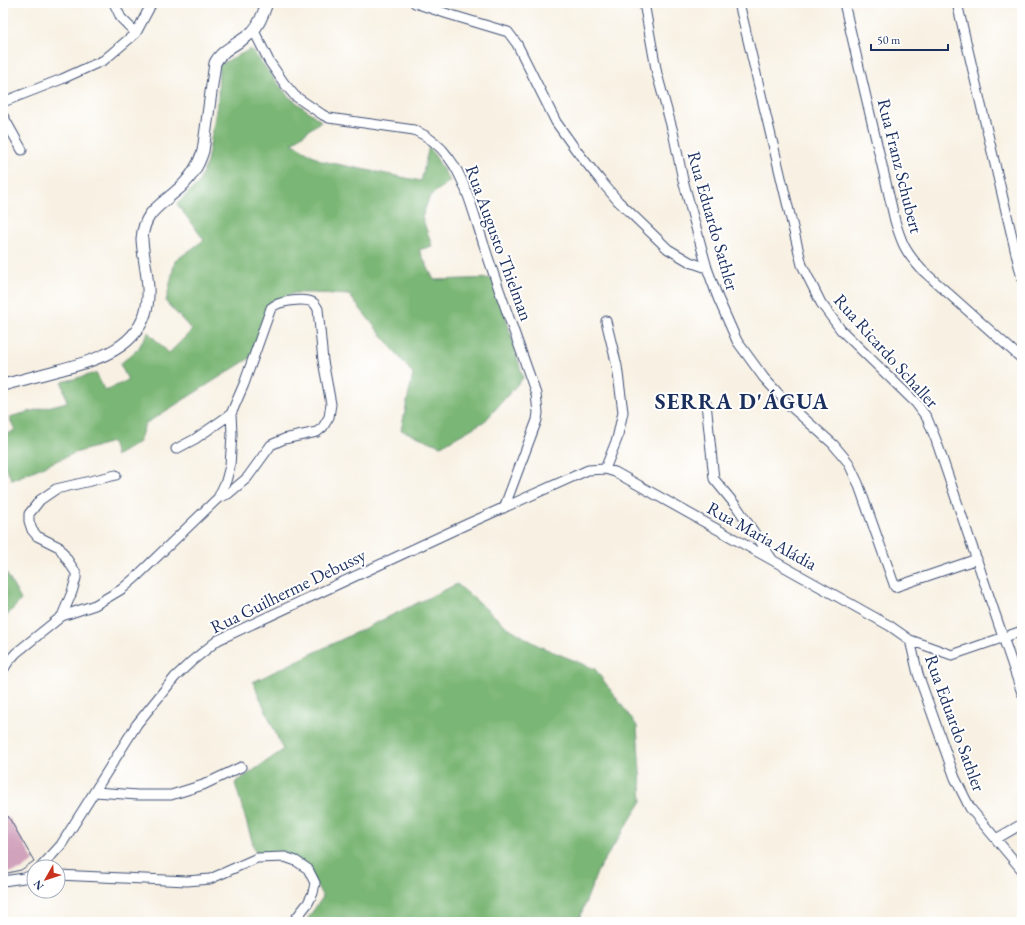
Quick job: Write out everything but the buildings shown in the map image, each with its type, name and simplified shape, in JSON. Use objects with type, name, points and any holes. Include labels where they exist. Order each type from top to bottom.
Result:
[{"type":"street","points":[[114,3],[121,18],[136,33]]},
{"type":"street","points":[[3,102],[62,79],[104,60],[136,33],[152,3]]},
{"type":"street","points":[[3,385],[95,360],[112,352],[135,333],[144,316],[148,299],[142,239],[147,219],[155,208],[176,192],[186,182],[199,163],[203,151],[215,63],[218,57],[254,31],[267,3]]},
{"type":"street","points":[[417,3],[508,32],[517,44],[556,122],[601,181],[618,201],[668,249],[690,262],[707,268]]},
{"type":"street","name":"Rua Eduardo Sathler","points":[[644,3],[657,74],[673,132],[683,180],[707,268],[718,298],[737,341],[764,378],[789,405],[833,444],[848,462],[858,483],[895,587],[977,559]]},
{"type":"street","name":"Rua Ricardo Schaller","points":[[739,3],[802,265],[821,303],[841,330],[916,403],[927,418],[936,440],[1022,693]]},
{"type":"street","name":"Rua Franz Schubert","points":[[844,3],[895,221],[900,239],[907,253],[921,269],[1022,359]]},
{"type":"street","points":[[958,3],[1022,280]]},
{"type":"street","name":"Rua Augusto Thielman","points":[[254,31],[269,62],[295,96],[323,115],[329,118],[414,130],[440,147],[450,158],[461,179],[536,394],[538,413],[537,420],[504,508]]},
{"type":"street","points":[[3,116],[22,150]]},
{"type":"street","points":[[3,670],[16,653],[62,616],[95,605],[122,589],[218,498],[226,481],[230,466],[232,434],[231,414],[244,384],[272,308],[278,304],[290,301],[311,301],[318,309],[331,404],[329,417],[323,427],[317,432],[284,439],[271,445],[247,478],[228,494],[218,498]]},
{"type":"street","points":[[605,469],[617,439],[623,412],[617,366],[606,321]]},
{"type":"street","points":[[706,403],[714,480],[737,507],[774,561]]},
{"type":"street","points":[[176,449],[195,439],[231,414]]},
{"type":"street","name":"Rua Maria Aládia","points":[[504,508],[588,470],[605,469],[615,472],[890,626],[910,640],[952,655],[1004,638],[1022,630]]},
{"type":"street","points":[[62,616],[72,592],[76,573],[59,546],[37,536],[32,530],[29,521],[29,514],[40,500],[56,488],[116,474]]},
{"type":"street","name":"Rua Guilherme Debussy","points":[[48,859],[61,845],[137,724],[175,678],[192,661],[218,640],[504,508]]},
{"type":"street","name":"Rua Eduardo Sathler","points":[[910,640],[918,674],[954,778],[970,808],[1022,870]]},
{"type":"street","points":[[94,792],[138,795],[171,795],[203,785],[241,767]]},
{"type":"street","points":[[996,839],[1022,824]]},
{"type":"street","points":[[66,875],[168,881],[202,880],[216,877],[257,858],[285,857],[296,861],[308,869],[315,883],[313,893],[308,904],[293,922]]},
{"type":"street","points":[[3,881],[26,877]]},
{"type":"green space","points":[[251,49],[288,96],[321,121],[292,143],[322,161],[421,181],[429,146],[450,181],[430,196],[422,217],[432,246],[419,250],[434,280],[495,278],[523,378],[485,421],[441,446],[401,430],[413,374],[349,295],[295,293],[270,302],[250,358],[145,424],[139,442],[116,456],[112,442],[75,453],[12,480],[3,463],[3,436],[15,430],[9,417],[67,402],[62,382],[96,373],[105,391],[128,380],[120,364],[138,349],[148,332],[169,353],[192,330],[166,302],[175,261],[204,240],[177,204],[199,182],[207,162],[218,99],[219,65]]},
{"type":"green space","points":[[3,567],[21,600],[3,620]]},
{"type":"green space","points":[[457,584],[506,626],[539,646],[595,669],[637,726],[642,801],[598,870],[578,922],[305,922],[323,897],[308,869],[296,861],[257,858],[235,783],[283,750],[253,682]]},
{"type":"district","name":"SERRA D'ÁGUA","points":[[742,401]]}]
